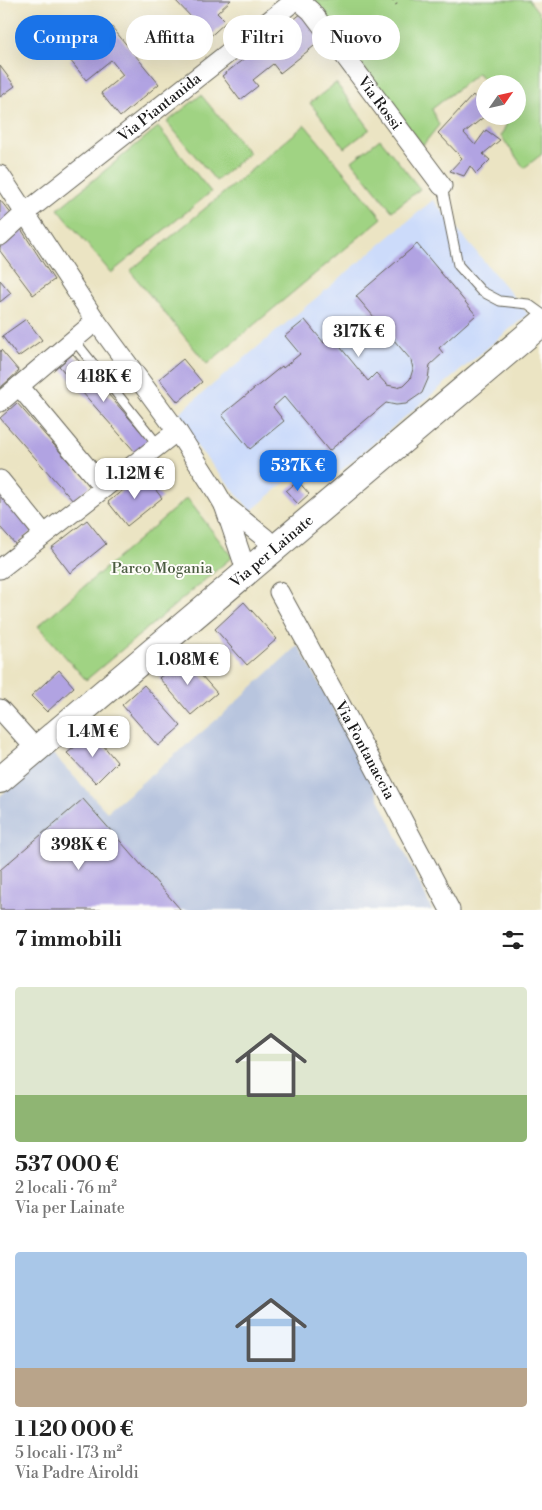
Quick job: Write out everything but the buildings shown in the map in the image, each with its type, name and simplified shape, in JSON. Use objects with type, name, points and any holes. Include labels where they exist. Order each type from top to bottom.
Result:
[{"type":"street","name":"Via Piantanida","points":[[0,236],[26,213],[288,6],[292,0]]},
{"type":"street","name":"Via Rossi","points":[[298,0],[311,11],[442,186]]},
{"type":"street","points":[[0,175],[96,321],[176,431],[224,505],[247,572]]},
{"type":"street","points":[[0,402],[96,321]]},
{"type":"street","name":"Via per Lainate","points":[[0,780],[542,322]]},
{"type":"street","points":[[19,386],[104,488]]},
{"type":"street","points":[[0,569],[176,431]]},
{"type":"street","points":[[0,480],[44,534]]},
{"type":"street","points":[[224,505],[265,538],[275,549]]},
{"type":"street","name":"Via Fontanaccia","points":[[279,592],[450,910]]},
{"type":"street","points":[[0,709],[36,749]]},
{"type":"lane","points":[[442,186],[458,265],[481,291],[500,301],[528,304],[542,314]]},
{"type":"lane","points":[[74,340],[158,445]]},
{"type":"path","points":[[393,0],[399,8]]},
{"type":"shaded area","points":[[433,200],[528,314],[332,478],[301,469],[251,511],[173,418]]},
{"type":"shaded area","points":[[298,645],[353,744],[432,910],[0,910],[0,796],[51,752],[107,812],[222,715]]},
{"type":"green space","points":[[315,0],[529,0],[542,17],[542,154],[524,168],[501,136],[506,125],[526,125],[526,75],[480,75],[478,73],[432,109],[439,125],[423,145],[356,60],[400,60],[400,15],[320,15],[311,3]]},
{"type":"green space","points":[[336,83],[370,129],[345,148],[310,103]]},
{"type":"green space","points":[[201,95],[249,153],[216,181],[167,122]]},
{"type":"green space","points":[[305,125],[382,218],[207,364],[130,271]]},
{"type":"green space","points":[[158,127],[211,192],[111,273],[58,209]]},
{"type":"green space","points":[[380,139],[420,189],[392,211],[352,161]]},
{"type":"green space","name":"Parco Mogania","points":[[187,498],[232,557],[86,680],[38,626]]}]
